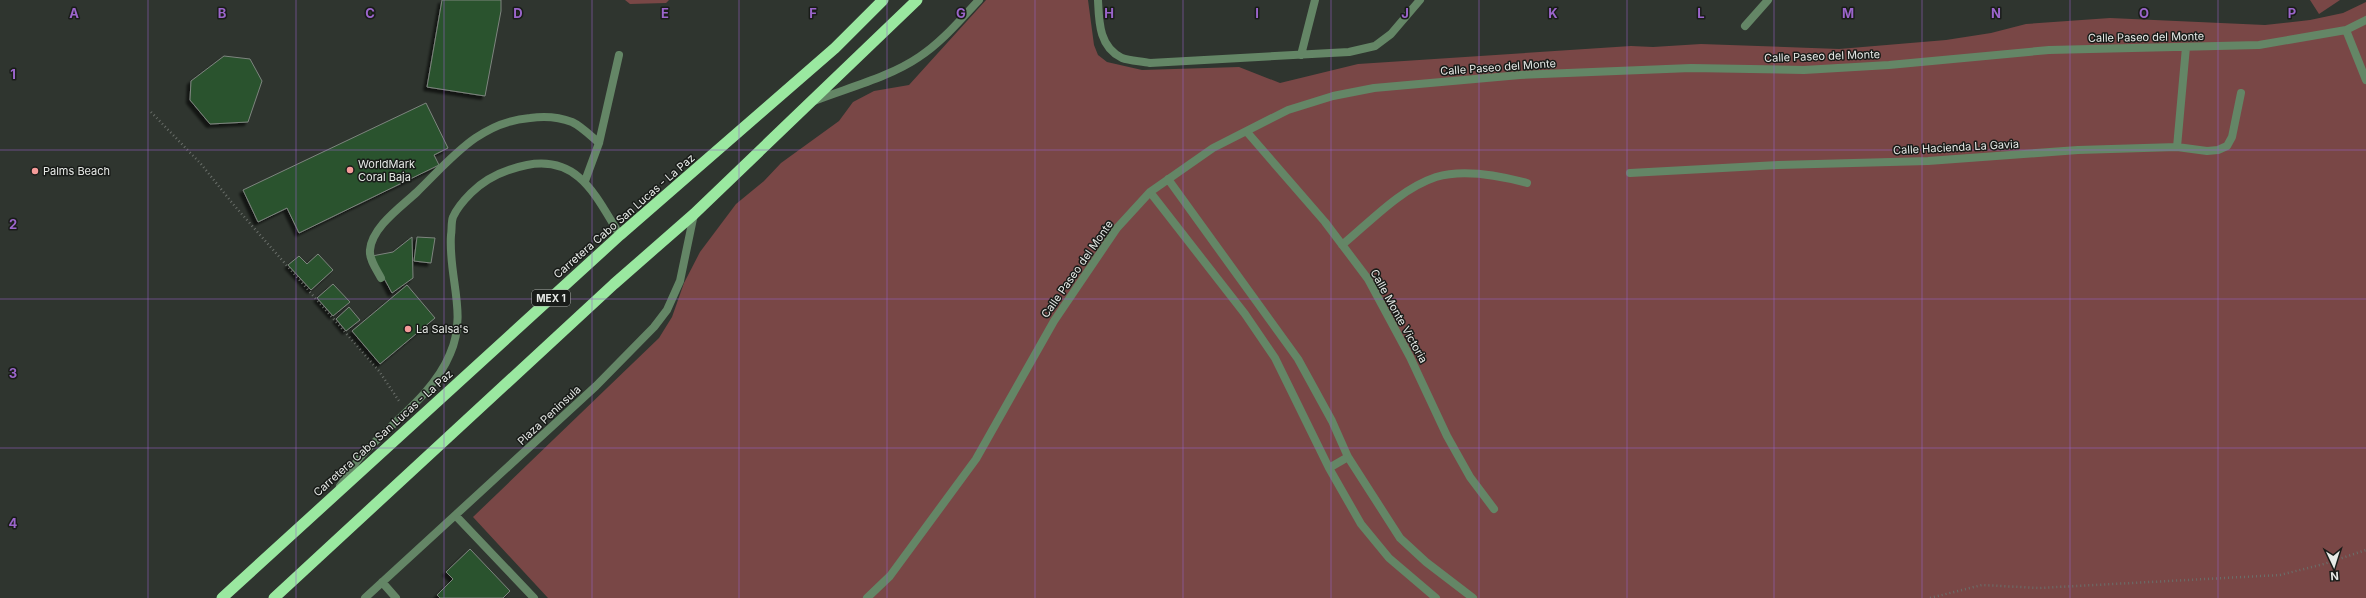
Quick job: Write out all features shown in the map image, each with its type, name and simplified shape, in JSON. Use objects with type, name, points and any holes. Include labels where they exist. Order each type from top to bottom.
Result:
[{"type":"highway","name":"Carretera Cabo San Lucas - La Paz","points":[[222,598],[334,494],[620,235],[835,48],[883,0]]},
{"type":"highway","name":"MEX 1","points":[[274,598],[614,284],[694,214],[917,0]]},
{"type":"street","points":[[810,103],[900,67],[918,57],[939,42],[979,0]]},
{"type":"street","points":[[1098,0],[1099,28],[1107,47],[1122,58],[1150,63],[1348,52],[1375,46],[1391,34],[1420,0]]},
{"type":"street","points":[[1301,55],[1315,0]]},
{"type":"street","points":[[1745,26],[1768,0]]},
{"type":"street","name":"Calle Paseo del Monte","points":[[867,598],[895,571],[976,459],[1054,321],[1117,228],[1150,192],[1168,179],[1213,148],[1288,110],[1333,96],[1405,84],[1520,75],[1691,68],[1804,70],[1889,65],[2049,50],[2259,45],[2346,30],[2366,20]]},
{"type":"street","points":[[2346,30],[2366,80]]},
{"type":"street","points":[[2177,147],[2186,47]]},
{"type":"street","points":[[585,181],[599,143],[619,55]]},
{"type":"street","name":"Calle Hacienda La Gavia","points":[[1630,173],[1778,165],[1928,161],[2078,150],[2177,147],[2207,151],[2218,150],[2227,146],[2232,137],[2241,93]]},
{"type":"street","points":[[381,278],[373,264],[370,251],[376,234],[393,213],[471,139],[491,127],[517,119],[545,116],[573,123],[599,143]]},
{"type":"street","name":"Calle Monte Victoria","points":[[1247,132],[1325,222],[1368,279],[1410,357],[1447,436],[1470,477],[1494,508]]},
{"type":"street","points":[[334,494],[362,455],[406,412],[438,377],[450,356],[458,335],[459,311],[450,245],[453,218],[462,202],[476,188],[494,176],[516,167],[535,163],[567,168],[585,181],[620,235]]},
{"type":"street","points":[[1342,245],[1400,197],[1418,185],[1437,177],[1465,174],[1500,176],[1527,183]]},
{"type":"street","points":[[1168,179],[1298,359],[1332,421],[1348,457],[1400,538],[1426,562],[1473,598]]},
{"type":"street","points":[[1150,192],[1244,314],[1275,358],[1329,468],[1361,524],[1389,558],[1436,598]]},
{"type":"street","name":"Plaza Peninsula","points":[[365,598],[596,386],[654,327],[667,310],[680,281],[694,214]]},
{"type":"street","points":[[1329,468],[1348,457]]},
{"type":"street","points":[[456,516],[534,598]]},
{"type":"street","points":[[382,582],[396,598]]},
{"type":"path","points":[[151,112],[201,164],[233,204],[379,371],[406,412]]},
{"type":"path","points":[[1930,598],[1982,585],[2038,588],[2280,575],[2324,564],[2366,550]]},
{"type":"shaded area","points":[[625,0],[669,0],[666,3],[630,4]]},
{"type":"shaded area","points":[[986,0],[1088,0],[1094,45],[1098,55],[1107,62],[1142,70],[1239,67],[1280,83],[1358,64],[1631,46],[1653,47],[1701,44],[1839,49],[1946,40],[1991,33],[2026,24],[2110,18],[2265,25],[2310,20],[2343,13],[2366,2],[2366,598],[548,598],[473,517],[659,338],[672,317],[684,283],[700,252],[736,204],[764,181],[781,163],[839,121],[853,102],[874,91],[909,85]]},
{"type":"shaded area","points":[[2310,0],[2340,0],[2319,14]]},
{"type":"building","points":[[442,0],[501,0],[501,11],[485,96],[427,87]]},
{"type":"building","points":[[224,56],[250,59],[262,81],[248,122],[210,124],[190,100],[191,81]]},
{"type":"building","points":[[426,103],[448,148],[434,155],[439,165],[299,233],[287,208],[258,222],[243,190]]},
{"type":"building","points":[[412,237],[413,278],[392,293],[372,256],[393,252]]},
{"type":"building","points":[[417,237],[435,238],[431,263],[414,261]]},
{"type":"building","points":[[318,254],[333,270],[311,290],[288,265],[299,256],[307,264]]},
{"type":"building","points":[[333,284],[350,302],[333,316],[317,298]]},
{"type":"building","points":[[407,285],[435,318],[380,364],[352,331]]},
{"type":"building","points":[[349,307],[360,320],[346,331],[336,319]]},
{"type":"building","points":[[470,549],[510,591],[503,598],[440,598],[437,595],[453,579],[446,572]]},
{"type":"place","name":"WorldMark Coral Baja","points":[[350,170]]},
{"type":"place","name":"Palms Beach","points":[[35,171]]},
{"type":"place","name":"La Salsa's","points":[[408,329]]}]
